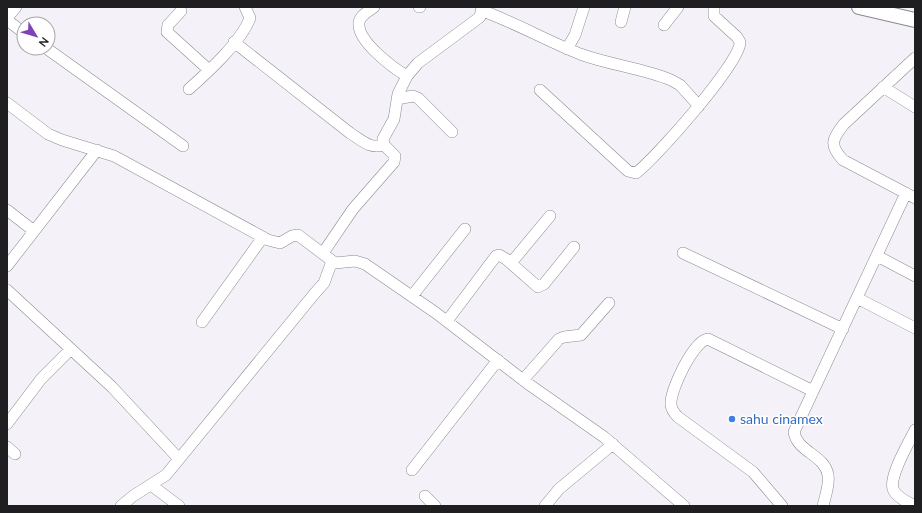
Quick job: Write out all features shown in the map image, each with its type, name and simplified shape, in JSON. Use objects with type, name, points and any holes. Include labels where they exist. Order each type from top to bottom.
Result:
[{"type":"main road","points":[[859,7],[915,20]]},
{"type":"street","points":[[16,7],[7,19],[16,26]]},
{"type":"street","points":[[190,89],[234,42],[250,18],[245,7]]},
{"type":"street","points":[[374,7],[360,19],[359,25],[361,30],[371,48],[379,56],[407,76]]},
{"type":"street","points":[[567,49],[575,35],[584,7]]},
{"type":"street","points":[[621,22],[625,7]]},
{"type":"street","points":[[664,25],[678,7]]},
{"type":"street","points":[[540,90],[633,174],[638,172],[699,106],[729,66],[740,47],[737,37],[714,16],[714,7]]},
{"type":"street","points":[[323,253],[357,204],[393,165],[395,156],[384,145],[383,139],[394,120],[397,99],[407,76],[418,63],[480,17],[483,9],[567,49],[594,59],[658,75],[671,80],[680,85],[699,106]]},
{"type":"street","points":[[181,11],[168,25],[167,32],[209,70]]},
{"type":"street","points":[[234,42],[350,133],[373,147],[384,145]]},
{"type":"street","points":[[56,55],[183,146]]},
{"type":"street","points":[[823,506],[829,476],[826,468],[798,444],[794,432],[877,256],[911,196],[843,160],[835,152],[833,144],[835,135],[844,124],[915,58]]},
{"type":"street","points":[[883,87],[915,108]]},
{"type":"street","points":[[397,99],[413,96],[418,98],[452,132]]},
{"type":"street","points":[[7,102],[48,134],[62,140],[97,150],[128,163],[263,237],[280,244],[292,236],[298,235],[337,264],[355,261],[365,264],[447,321],[523,380],[613,444],[684,506]]},
{"type":"street","points":[[7,266],[97,150]]},
{"type":"street","points":[[7,210],[34,231]]},
{"type":"street","points":[[511,263],[550,216]]},
{"type":"street","points":[[412,296],[465,229]]},
{"type":"street","points":[[202,322],[263,237]]},
{"type":"street","points":[[447,321],[494,257],[501,256],[538,287],[544,284],[574,247]]},
{"type":"street","points":[[683,253],[843,329]]},
{"type":"street","points":[[877,256],[915,276]]},
{"type":"street","points":[[121,506],[133,496],[166,475],[324,283],[332,261]]},
{"type":"street","points":[[7,290],[112,387],[179,459]]},
{"type":"street","points":[[857,298],[915,328]]},
{"type":"street","points":[[523,380],[559,339],[581,335],[609,303]]},
{"type":"street","points":[[782,506],[753,472],[678,417],[673,411],[671,405],[673,391],[695,347],[704,340],[708,339],[813,391]]},
{"type":"street","points":[[7,424],[41,379],[71,349]]},
{"type":"street","points":[[412,470],[498,360]]},
{"type":"street","points":[[915,430],[893,479],[893,488],[898,496],[915,506]]},
{"type":"street","points":[[545,506],[559,489],[613,444]]},
{"type":"street","points":[[151,485],[179,506]]},
{"type":"street","points":[[425,496],[435,506]]},
{"type":"place","name":"sahu cinamex","points":[[732,419]]}]
